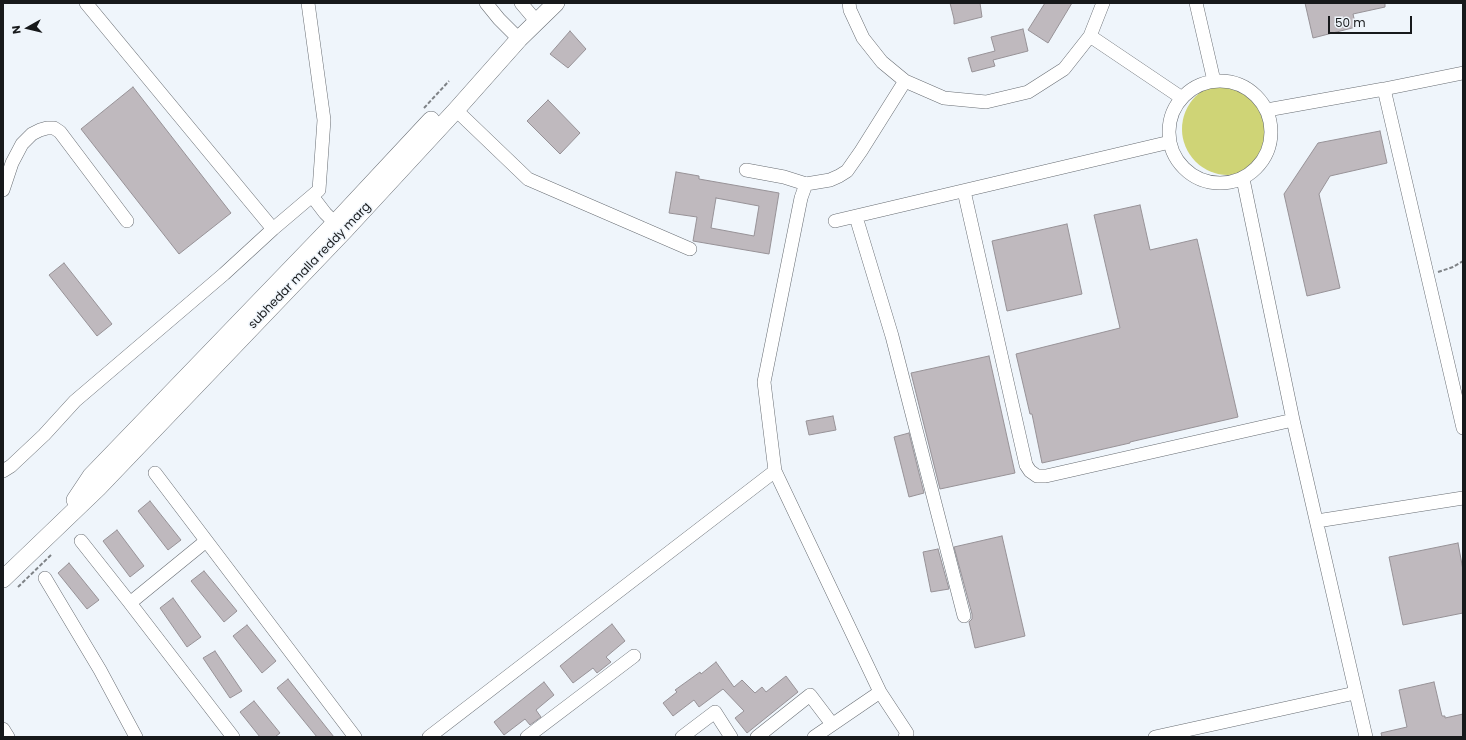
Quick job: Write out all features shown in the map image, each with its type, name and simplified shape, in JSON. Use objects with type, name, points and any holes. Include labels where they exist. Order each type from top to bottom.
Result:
[{"type":"main road","name":"subhedar malla reddy marg","points":[[3,579],[109,476],[345,230],[456,110],[533,11],[556,3]]},
{"type":"main road","name":"subhedar malla reddy marg","points":[[59,524],[91,476],[515,36]]},
{"type":"lane","points":[[86,3],[272,229]]},
{"type":"lane","points":[[3,471],[11,466],[38,440],[75,401],[224,274],[272,229],[319,190],[324,120],[308,3]]},
{"type":"lane","points":[[486,3],[515,36]]},
{"type":"lane","points":[[849,3],[850,10],[863,38],[882,62],[905,81],[944,98],[986,102],[1028,92],[1064,69],[1090,36],[1103,3]]},
{"type":"lane","points":[[1196,3],[1214,81]]},
{"type":"lane","points":[[1090,36],[1182,98]]},
{"type":"lane","points":[[1267,110],[1384,90],[1463,73]]},
{"type":"lane","points":[[746,170],[784,177],[806,184],[830,180],[847,171],[905,81]]},
{"type":"lane","points":[[1214,81],[1235,83],[1254,93],[1267,110],[1272,129],[1269,149],[1259,166],[1243,179],[1225,184],[1206,182],[1189,174],[1176,160],[1170,142],[1171,118],[1182,98],[1197,86],[1214,81]]},
{"type":"lane","points":[[1384,90],[1463,428]]},
{"type":"lane","points":[[456,110],[528,179],[690,249]]},
{"type":"lane","points":[[3,190],[12,163],[22,144],[32,134],[47,128],[54,128],[60,132],[127,221]]},
{"type":"lane","points":[[835,221],[1170,142]]},
{"type":"lane","points":[[1243,179],[1293,420],[1366,737]]},
{"type":"lane","points":[[806,184],[801,198],[764,382],[775,471],[880,692],[908,736]]},
{"type":"lane","points":[[964,191],[1026,465],[1030,471],[1037,476],[1046,476],[1293,420]]},
{"type":"lane","points":[[312,196],[335,223]]},
{"type":"lane","points":[[856,217],[892,336],[964,616]]},
{"type":"lane","points":[[430,737],[775,471]]},
{"type":"lane","points":[[155,473],[355,737]]},
{"type":"lane","points":[[1317,521],[1463,498]]},
{"type":"lane","points":[[81,541],[233,737]]},
{"type":"lane","points":[[130,603],[206,541]]},
{"type":"lane","points":[[45,578],[100,670],[136,737]]},
{"type":"lane","points":[[527,737],[634,656]]},
{"type":"lane","points":[[814,737],[880,692]]},
{"type":"lane","points":[[1155,737],[1356,693]]},
{"type":"lane","points":[[757,737],[810,695],[832,724]]},
{"type":"lane","points":[[682,737],[715,712],[732,737]]},
{"type":"lane","points":[[3,729],[8,737]]},
{"type":"path","points":[[1427,276],[1453,267],[1463,261]]},
{"type":"green space","points":[[1228,83],[1246,87],[1260,97],[1270,111],[1274,129],[1270,147],[1260,161],[1246,171],[1228,175],[1210,171],[1196,161],[1186,147],[1182,129],[1186,111],[1196,97],[1210,87]]},
{"type":"building","points":[[950,3],[980,3],[982,17],[954,24]]},
{"type":"building","points":[[1045,3],[1072,3],[1048,43],[1028,30]]},
{"type":"building","points":[[1305,3],[1385,3],[1385,7],[1353,14],[1356,27],[1313,38]]},
{"type":"building","points":[[1023,29],[1028,51],[993,60],[995,66],[972,72],[968,58],[995,51],[991,37]]},
{"type":"building","points":[[570,31],[586,49],[568,68],[550,54]]},
{"type":"building","points":[[133,87],[231,213],[179,254],[81,129]]},
{"type":"building","points":[[548,100],[580,133],[560,154],[527,121]]},
{"type":"building","points":[[1380,131],[1387,163],[1330,176],[1319,194],[1340,288],[1307,296],[1284,194],[1318,143]]},
{"type":"building","points":[[676,172],[699,176],[699,179],[779,193],[769,254],[693,241],[697,217],[669,213]],"holes":[[[716,198],[759,206],[754,236],[711,228]]]},
{"type":"building","points":[[1140,205],[1150,250],[1197,239],[1238,417],[1042,463],[1032,414],[1030,414],[1016,354],[1120,328],[1094,215]]},
{"type":"building","points":[[1067,224],[1082,294],[1007,311],[992,241]]},
{"type":"building","points":[[64,263],[112,324],[97,336],[49,275]]},
{"type":"building","points":[[989,356],[1015,473],[940,489],[911,373]]},
{"type":"building","points":[[833,416],[836,430],[809,435],[806,421]]},
{"type":"building","points":[[909,433],[924,493],[909,497],[894,437]]},
{"type":"building","points":[[150,501],[181,540],[168,550],[138,511]]},
{"type":"building","points":[[117,530],[144,566],[130,577],[103,541]]},
{"type":"building","points":[[1002,536],[1025,636],[975,648],[969,622],[972,619],[972,614],[954,547]]},
{"type":"building","points":[[1458,543],[1463,570],[1463,613],[1403,625],[1389,557]]},
{"type":"building","points":[[938,549],[949,589],[931,592],[923,552]]},
{"type":"building","points":[[69,563],[99,600],[87,609],[58,573]]},
{"type":"building","points":[[204,571],[237,611],[224,622],[191,581]]},
{"type":"building","points":[[173,598],[201,637],[187,647],[160,608]]},
{"type":"building","points":[[612,624],[625,641],[606,657],[611,662],[597,673],[593,668],[573,683],[560,666]]},
{"type":"building","points":[[247,625],[276,661],[262,673],[233,636]]},
{"type":"building","points":[[215,651],[242,691],[230,698],[203,658]]},
{"type":"building","points":[[716,662],[734,687],[742,680],[755,693],[762,687],[766,692],[786,676],[798,692],[747,733],[735,718],[744,711],[723,689],[699,707],[694,700],[673,716],[663,703],[677,692],[675,690],[700,672],[701,674]]},
{"type":"building","points":[[288,679],[334,737],[317,737],[277,688]]},
{"type":"building","points":[[544,682],[554,695],[536,710],[541,717],[530,725],[525,719],[504,735],[494,722]]},
{"type":"building","points":[[1434,682],[1442,716],[1445,716],[1445,718],[1463,714],[1463,737],[1382,737],[1381,733],[1407,727],[1399,690]]},
{"type":"building","points":[[254,701],[280,733],[275,737],[260,737],[240,712]]}]
